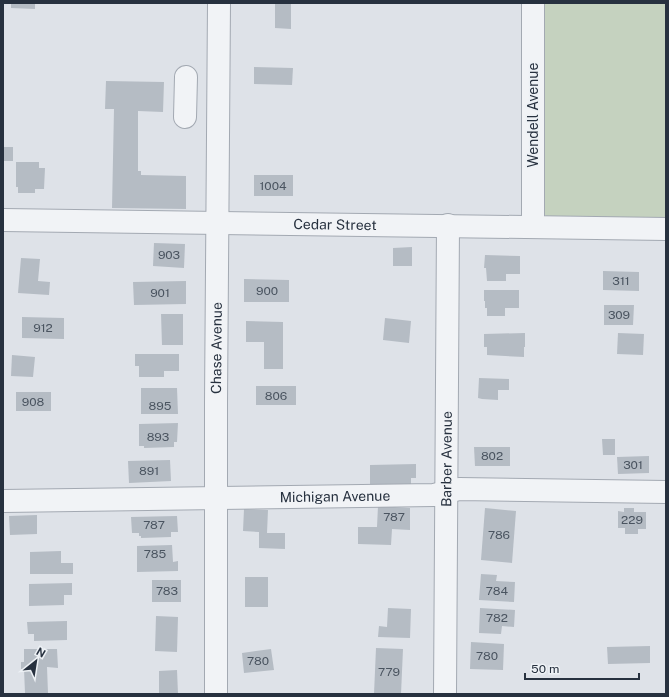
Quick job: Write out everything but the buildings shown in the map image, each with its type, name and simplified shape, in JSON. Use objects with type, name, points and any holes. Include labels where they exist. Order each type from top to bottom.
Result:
[{"type":"street","name":"Chase Avenue","points":[[216,694],[219,3]]},
{"type":"street","name":"Wendell Avenue","points":[[533,3],[533,227]]},
{"type":"street","points":[[185,117],[186,77]]},
{"type":"street","name":"Cedar Street","points":[[3,220],[666,229]]},
{"type":"street","name":"Barber Avenue","points":[[445,694],[448,225]]},
{"type":"street","name":"Michigan Avenue","points":[[3,501],[434,495],[459,489],[666,492]]},
{"type":"green space","points":[[540,3],[666,3],[666,220],[551,220],[540,209]]}]
